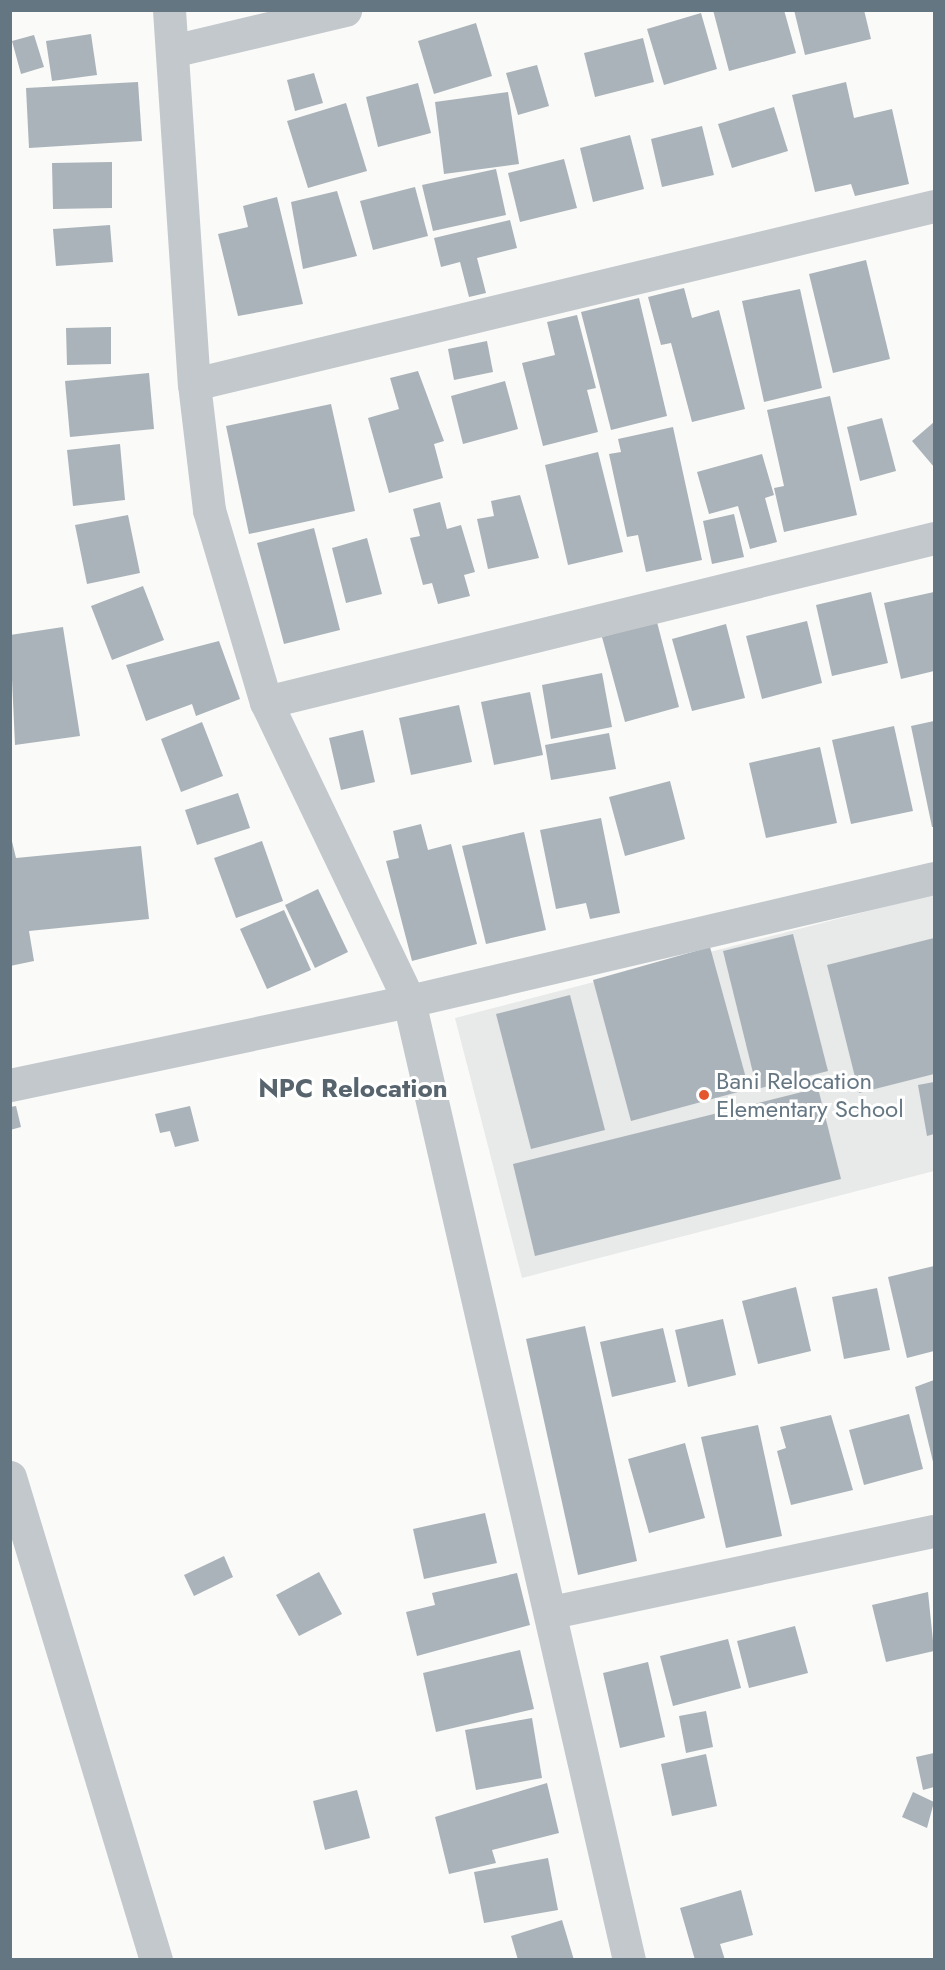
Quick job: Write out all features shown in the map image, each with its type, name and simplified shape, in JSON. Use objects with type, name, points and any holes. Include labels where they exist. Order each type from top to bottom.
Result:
[{"type":"street","points":[[169,10],[194,384],[209,510],[266,702],[410,1001],[552,1612],[629,1959]]},
{"type":"street","points":[[172,51],[345,10]]},
{"type":"street","points":[[194,384],[934,206]]},
{"type":"street","points":[[266,702],[934,538]]},
{"type":"street","points":[[10,1085],[410,1001],[934,878]]},
{"type":"street","points":[[10,1477],[156,1959]]},
{"type":"street","points":[[552,1612],[934,1531]]},
{"type":"shaded area","name":"Bani Relocation Elementary School","points":[[934,894],[934,1171],[522,1278],[455,1018]]},
{"type":"building","points":[[713,10],[784,10],[796,53],[729,71]]},
{"type":"building","points":[[794,10],[864,10],[871,39],[805,55]]},
{"type":"building","points":[[701,13],[717,69],[664,85],[647,29]]},
{"type":"building","points":[[476,23],[492,76],[434,94],[418,41]]},
{"type":"building","points":[[91,34],[97,75],[52,81],[46,41]]},
{"type":"building","points":[[34,35],[44,67],[21,74],[12,41]]},
{"type":"building","points":[[643,38],[654,82],[595,97],[584,53]]},
{"type":"building","points":[[537,65],[549,106],[518,115],[506,73]]},
{"type":"building","points":[[314,73],[323,103],[295,111],[287,80]]},
{"type":"building","points":[[138,82],[142,141],[29,148],[26,88]]},
{"type":"building","points":[[846,82],[854,118],[892,109],[909,184],[855,196],[851,184],[815,192],[792,95]]},
{"type":"building","points":[[418,83],[431,133],[378,147],[366,97]]},
{"type":"building","points":[[508,92],[519,164],[444,174],[435,102]]},
{"type":"building","points":[[346,103],[367,171],[308,188],[287,121]]},
{"type":"building","points":[[774,107],[788,151],[732,168],[718,124]]},
{"type":"building","points":[[702,126],[714,175],[662,187],[651,139]]},
{"type":"building","points":[[630,135],[644,189],[593,202],[580,148]]},
{"type":"building","points":[[564,159],[577,208],[520,222],[508,173]]},
{"type":"building","points":[[112,162],[112,208],[53,209],[52,163]]},
{"type":"building","points":[[496,169],[506,215],[433,231],[422,185]]},
{"type":"building","points":[[415,187],[428,236],[373,250],[360,201]]},
{"type":"building","points":[[337,191],[357,256],[303,269],[291,202]]},
{"type":"building","points":[[277,197],[303,304],[238,316],[218,234],[248,227],[243,206]]},
{"type":"building","points":[[510,220],[517,248],[477,258],[486,293],[469,297],[460,262],[441,267],[434,238]]},
{"type":"building","points":[[110,225],[113,262],[56,266],[53,229]]},
{"type":"building","points":[[866,260],[890,359],[833,373],[809,274]]},
{"type":"building","points":[[684,288],[692,318],[719,310],[745,409],[692,422],[671,343],[661,345],[648,297]]},
{"type":"building","points":[[800,289],[822,388],[764,402],[742,301]]},
{"type":"building","points":[[639,298],[667,416],[611,430],[581,312]]},
{"type":"building","points":[[577,315],[596,388],[587,390],[598,432],[543,446],[522,363],[555,355],[547,322]]},
{"type":"building","points":[[111,327],[111,364],[67,365],[66,328]]},
{"type":"building","points":[[487,341],[493,372],[454,380],[448,349]]},
{"type":"building","points":[[418,371],[444,441],[434,444],[443,478],[389,493],[368,418],[399,409],[390,378]]},
{"type":"building","points":[[149,373],[154,429],[70,437],[65,381]]},
{"type":"building","points":[[505,381],[518,429],[463,444],[451,396]]},
{"type":"building","points":[[830,396],[857,515],[784,532],[774,488],[784,486],[767,410]]},
{"type":"building","points":[[331,404],[355,511],[249,534],[226,426]]},
{"type":"building","points":[[882,418],[896,471],[860,481],[847,427]]},
{"type":"building","points":[[934,422],[934,467],[912,441]]},
{"type":"building","points":[[673,427],[702,560],[646,572],[638,535],[627,537],[609,454],[621,452],[618,439]]},
{"type":"building","points":[[120,444],[125,500],[73,506],[67,450]]},
{"type":"building","points":[[598,452],[623,552],[568,565],[545,465]]},
{"type":"building","points":[[762,454],[774,495],[765,498],[777,542],[750,549],[738,506],[709,514],[697,472]]},
{"type":"building","points":[[520,495],[539,558],[488,569],[477,519],[494,516],[491,501]]},
{"type":"building","points":[[440,502],[447,529],[461,525],[475,572],[464,575],[470,596],[438,604],[432,583],[423,585],[410,538],[420,536],[413,509]]},
{"type":"building","points":[[734,514],[744,557],[712,564],[703,521]]},
{"type":"building","points":[[128,515],[140,573],[87,584],[75,525]]},
{"type":"building","points":[[314,528],[340,630],[284,644],[257,543]]},
{"type":"building","points":[[367,538],[382,594],[346,603],[332,548]]},
{"type":"building","points":[[143,586],[164,640],[112,660],[91,606]]},
{"type":"building","points":[[871,592],[888,663],[832,676],[816,605]]},
{"type":"building","points":[[934,592],[934,671],[901,679],[884,603]]},
{"type":"building","points":[[807,621],[822,683],[762,699],[746,636]]},
{"type":"building","points":[[657,622],[679,707],[625,722],[602,637]]},
{"type":"building","points":[[726,624],[745,698],[692,711],[672,639]]},
{"type":"building","points":[[63,627],[80,736],[15,745],[10,635]]},
{"type":"building","points":[[219,641],[240,699],[196,716],[192,704],[146,721],[126,665]]},
{"type":"building","points":[[602,673],[612,727],[551,739],[542,685]]},
{"type":"building","points":[[530,692],[543,755],[494,765],[481,702]]},
{"type":"building","points":[[459,705],[472,762],[411,775],[399,718]]},
{"type":"building","points":[[934,721],[934,827],[932,827],[911,726]]},
{"type":"building","points":[[202,722],[223,776],[181,792],[161,739]]},
{"type":"building","points":[[894,726],[913,811],[851,824],[832,740]]},
{"type":"building","points":[[363,730],[375,782],[341,790],[329,738]]},
{"type":"building","points":[[609,733],[616,769],[551,780],[545,745]]},
{"type":"building","points":[[820,747],[837,823],[766,838],[749,763]]},
{"type":"building","points":[[670,781],[685,839],[625,856],[609,797]]},
{"type":"building","points":[[238,793],[250,828],[197,845],[185,810]]},
{"type":"building","points":[[601,818],[620,913],[590,919],[586,903],[556,909],[540,830]]},
{"type":"building","points":[[421,824],[428,850],[451,844],[477,944],[412,961],[386,861],[399,858],[393,831]]},
{"type":"building","points":[[524,832],[546,930],[486,944],[462,846]]},
{"type":"building","points":[[10,833],[16,858],[141,846],[149,919],[29,931],[34,961],[10,966]]},
{"type":"building","points":[[262,841],[283,901],[236,918],[214,858]]},
{"type":"building","points":[[318,889],[348,952],[315,968],[285,905]]},
{"type":"building","points":[[284,910],[311,970],[267,989],[240,929]]},
{"type":"building","points":[[793,934],[828,1071],[757,1089],[723,951]]},
{"type":"building","points":[[934,938],[934,1074],[859,1093],[827,965]]},
{"type":"building","points":[[710,947],[749,1089],[631,1121],[593,980]]},
{"type":"building","points":[[570,995],[605,1130],[531,1149],[496,1014]]},
{"type":"building","points":[[934,1082],[934,1134],[927,1136],[918,1085]]},
{"type":"building","points":[[818,1088],[841,1179],[535,1256],[513,1164]]},
{"type":"building","points":[[16,1106],[21,1127],[10,1130],[10,1107]]},
{"type":"building","points":[[190,1106],[199,1141],[175,1147],[170,1131],[160,1133],[155,1114]]},
{"type":"building","points":[[934,1266],[934,1351],[907,1358],[888,1277]]},
{"type":"building","points":[[796,1287],[811,1351],[758,1364],[742,1301]]},
{"type":"building","points":[[877,1288],[890,1350],[844,1359],[832,1297]]},
{"type":"building","points":[[723,1319],[736,1375],[688,1387],[675,1330]]},
{"type":"building","points":[[585,1326],[637,1561],[578,1575],[526,1339]]},
{"type":"building","points":[[663,1328],[676,1382],[612,1397],[600,1342]]},
{"type":"building","points":[[934,1380],[934,1466],[915,1387]]},
{"type":"building","points":[[909,1414],[923,1469],[864,1485],[849,1430]]},
{"type":"building","points":[[831,1415],[853,1490],[791,1505],[777,1451],[786,1448],[780,1427]]},
{"type":"building","points":[[758,1425],[782,1536],[726,1548],[701,1437]]},
{"type":"building","points":[[685,1443],[705,1518],[649,1533],[628,1459]]},
{"type":"building","points":[[485,1513],[497,1563],[424,1579],[413,1529]]},
{"type":"building","points":[[224,1556],[233,1577],[194,1596],[184,1575]]},
{"type":"building","points":[[319,1572],[342,1614],[299,1636],[276,1595]]},
{"type":"building","points":[[517,1573],[530,1625],[417,1656],[406,1612],[435,1605],[432,1593]]},
{"type":"building","points":[[928,1592],[934,1651],[886,1662],[872,1605]]},
{"type":"building","points":[[795,1626],[808,1673],[749,1688],[737,1641]]},
{"type":"building","points":[[728,1639],[741,1688],[673,1706],[660,1656]]},
{"type":"building","points":[[520,1650],[534,1709],[436,1732],[423,1673]]},
{"type":"building","points":[[648,1662],[665,1737],[620,1748],[603,1673]]},
{"type":"building","points":[[706,1711],[713,1747],[686,1753],[679,1716]]},
{"type":"building","points":[[532,1718],[542,1778],[476,1790],[465,1730]]},
{"type":"building","points":[[934,1753],[934,1787],[923,1790],[916,1757]]},
{"type":"building","points":[[706,1754],[717,1806],[672,1816],[661,1764]]},
{"type":"building","points":[[547,1783],[559,1833],[492,1850],[496,1863],[449,1874],[435,1817]]},
{"type":"building","points":[[357,1790],[370,1838],[325,1850],[313,1801]]},
{"type":"building","points":[[913,1792],[934,1802],[927,1828],[902,1817]]},
{"type":"building","points":[[548,1858],[558,1910],[484,1923],[474,1872]]},
{"type":"building","points":[[741,1890],[753,1935],[720,1944],[725,1960],[695,1960],[680,1908]]},
{"type":"building","points":[[562,1920],[574,1960],[518,1960],[511,1936]]},
{"type":"place","name":"Bani Relocation Elementary School","points":[[704,1095]]},
{"type":"district","name":"NPC Relocation","points":[[353,1089]]}]
